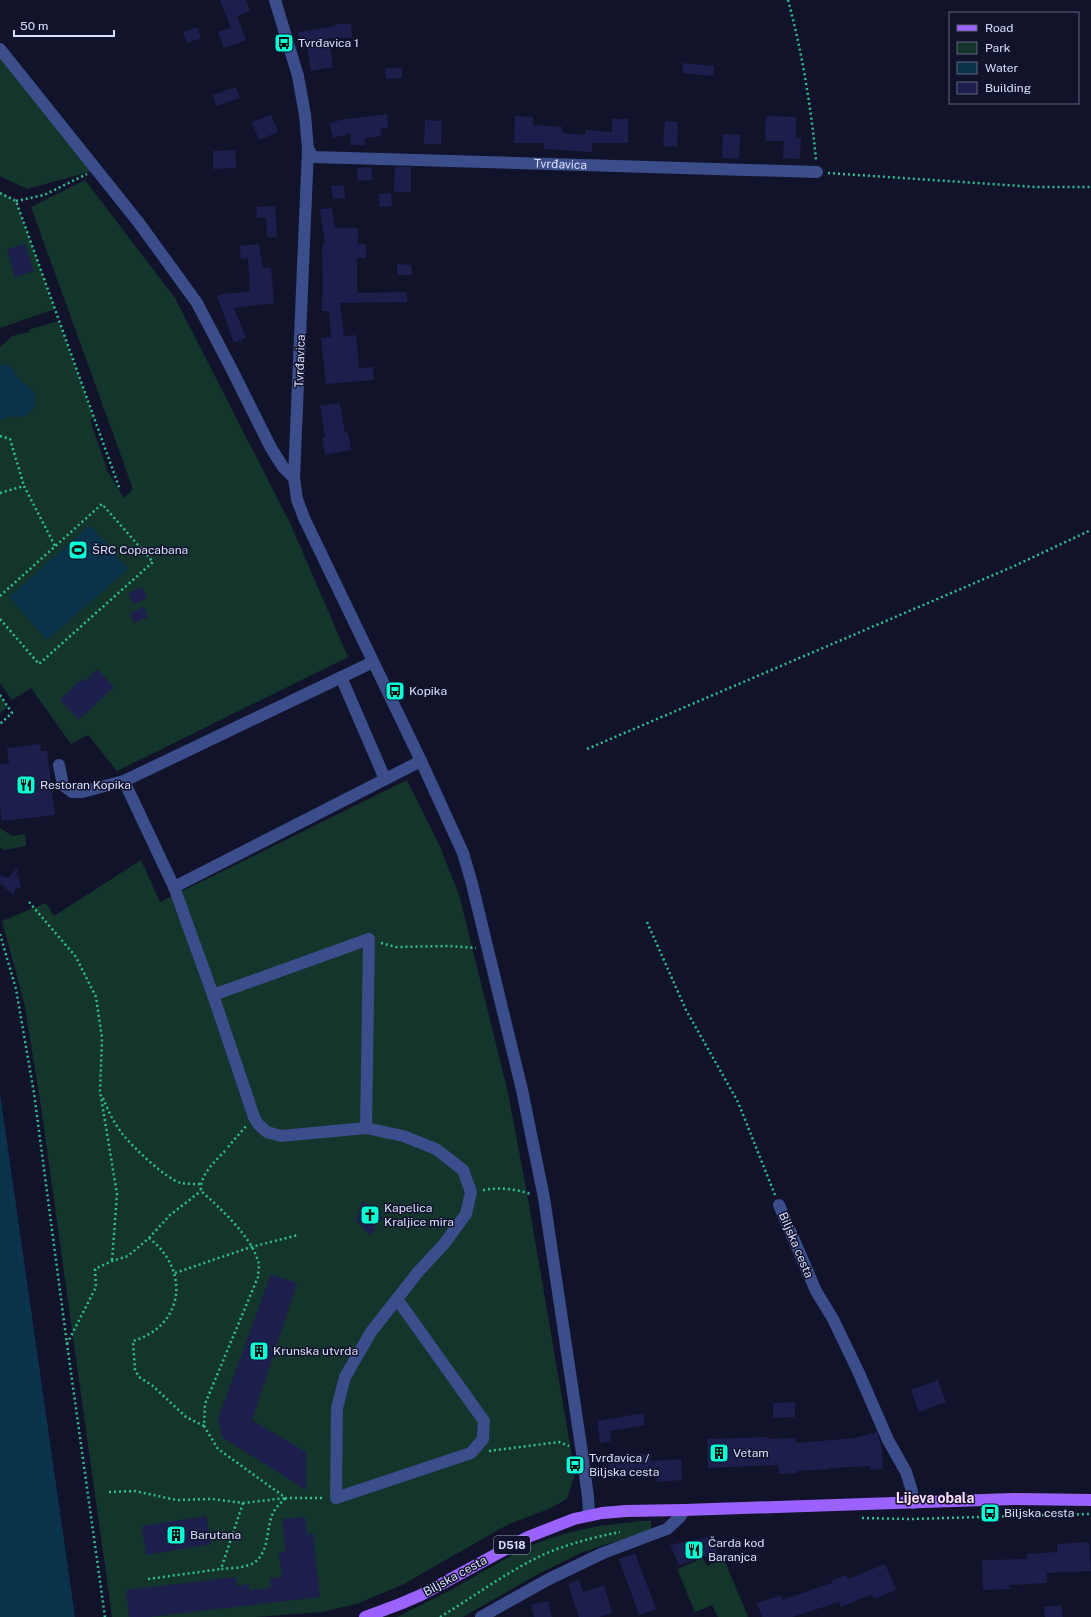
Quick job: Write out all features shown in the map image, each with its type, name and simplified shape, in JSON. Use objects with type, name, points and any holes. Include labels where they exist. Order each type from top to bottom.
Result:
[{"type":"main road","name":"Biljska cesta","points":[[365,1617],[421,1595],[528,1537],[561,1523],[589,1515],[626,1510],[684,1510],[1013,1499],[1091,1500]]},
{"type":"street","name":"Tvrđavica","points":[[275,0],[298,76],[305,115],[308,149],[294,478],[297,499],[304,518],[421,761],[463,853],[522,1090],[544,1198],[582,1453],[589,1515]]},
{"type":"street","points":[[0,49],[139,223],[197,303],[270,448],[283,467],[294,478]]},
{"type":"street","name":"Tvrđavica","points":[[308,149],[313,158],[818,172]]},
{"type":"street","points":[[59,765],[63,785],[72,792],[82,792],[124,781],[373,662]]},
{"type":"street","points":[[341,677],[385,779]]},
{"type":"street","points":[[174,887],[421,761]]},
{"type":"street","points":[[124,781],[174,887],[213,995],[254,1117],[258,1124],[267,1132],[281,1136],[366,1128],[403,1136],[436,1149],[463,1170],[471,1192],[466,1214],[444,1244],[418,1272],[397,1298],[371,1332],[345,1377],[337,1408],[336,1498],[471,1453],[483,1439],[484,1421],[397,1298]]},
{"type":"street","points":[[213,995],[369,940],[366,1128]]},
{"type":"street","name":"Biljska cesta","points":[[779,1205],[816,1291],[858,1371],[888,1440],[906,1472],[912,1491],[912,1503]]},
{"type":"street","points":[[481,1617],[547,1580],[603,1554],[667,1529],[680,1517],[684,1510]]},
{"type":"path","points":[[788,0],[796,29],[813,120],[818,172],[1036,187],[1091,187]]},
{"type":"path","points":[[0,193],[16,201],[44,195],[96,170]]},
{"type":"path","points":[[16,201],[119,487]]},
{"type":"path","points":[[0,436],[10,439],[24,486],[55,546]]},
{"type":"path","points":[[0,493],[24,486]]},
{"type":"path","points":[[0,596],[102,504],[153,562],[39,664],[0,619]]},
{"type":"path","points":[[586,749],[1012,567],[1091,530]]},
{"type":"path","points":[[0,695],[12,713],[0,724]]},
{"type":"path","points":[[29,902],[76,957],[96,997],[102,1038],[100,1091],[117,1194],[112,1261]]},
{"type":"path","points":[[647,922],[686,1010],[738,1102],[779,1205]]},
{"type":"path","points":[[0,934],[16,989],[34,1093],[105,1617]]},
{"type":"path","points":[[369,940],[396,947],[450,946],[488,949]]},
{"type":"path","points":[[100,1091],[107,1109],[123,1135],[148,1160],[171,1179],[181,1183],[200,1184]]},
{"type":"path","points":[[228,1147],[254,1117]]},
{"type":"path","points":[[204,1426],[205,1404],[258,1277],[259,1262],[251,1247],[240,1231],[221,1209],[201,1191],[200,1184],[213,1163],[225,1151]]},
{"type":"path","points":[[471,1192],[490,1189],[516,1189],[544,1198]]},
{"type":"path","points":[[67,1344],[96,1287],[94,1269],[128,1256],[149,1238],[170,1215],[201,1191]]},
{"type":"path","points":[[175,1273],[251,1247],[298,1235]]},
{"type":"path","points":[[149,1238],[159,1246],[167,1256],[175,1273],[176,1298],[172,1309],[164,1322],[145,1337],[133,1341],[135,1370],[139,1377],[153,1386],[186,1417],[204,1426],[218,1449],[286,1498]]},
{"type":"path","points":[[471,1453],[559,1442],[582,1453]]},
{"type":"path","points":[[109,1492],[135,1491],[176,1500],[212,1499],[243,1503],[286,1498],[336,1498]]},
{"type":"path","points":[[148,1579],[241,1567],[255,1562],[264,1551],[270,1520],[276,1507],[286,1498]]},
{"type":"path","points":[[221,1569],[243,1503]]},
{"type":"path","points":[[856,1518],[910,1519],[1091,1514]]},
{"type":"path","points":[[440,1617],[497,1581],[545,1554],[569,1545],[624,1531]]},
{"type":"green space","points":[[0,49],[96,170],[27,189],[0,176]]},
{"type":"green space","points":[[85,180],[175,298],[291,525],[348,657],[117,771],[88,735],[71,744],[31,688],[12,700],[0,683],[0,347],[12,336],[29,332],[30,329],[59,321],[94,418],[90,420],[108,472],[124,498],[133,489],[31,207]]},
{"type":"green space","points":[[0,193],[16,201],[55,309],[0,328]]},
{"type":"green space","points":[[0,695],[8,707],[0,713]]},
{"type":"green space","points":[[407,780],[441,849],[460,898],[508,1093],[527,1193],[575,1474],[567,1499],[551,1508],[507,1525],[402,1585],[356,1604],[322,1612],[256,1617],[112,1617],[40,1100],[24,1002],[2,921],[46,903],[54,916],[141,860],[160,902]]},
{"type":"green space","points":[[0,828],[12,836],[25,834],[26,846],[4,850],[0,847]]},
{"type":"green space","points":[[651,1521],[651,1530],[583,1552],[538,1574],[463,1617],[397,1617],[449,1591],[528,1546],[567,1533],[599,1526]]},
{"type":"green space","points":[[703,1558],[707,1566],[724,1559],[748,1617],[718,1617],[712,1605],[695,1612],[677,1569]]},
{"type":"water","points":[[2,364],[9,366],[21,381],[34,392],[35,405],[27,415],[0,420],[0,365]]},
{"type":"water","points":[[90,525],[128,569],[47,640],[9,597]]},
{"type":"water","points":[[0,1093],[75,1617],[0,1617]]},
{"type":"building","points":[[220,0],[246,0],[250,11],[237,16],[246,40],[224,48],[218,32],[231,28]]},
{"type":"building","points":[[335,24],[351,24],[352,38],[329,38],[333,67],[311,71],[306,38],[299,38],[298,32],[335,26]]},
{"type":"building","points":[[197,27],[201,38],[187,43],[183,32]]},
{"type":"building","points":[[683,63],[714,66],[713,76],[682,73]]},
{"type":"building","points":[[385,68],[402,68],[402,78],[386,79]]},
{"type":"building","points":[[236,87],[240,98],[216,106],[213,95]]},
{"type":"building","points":[[387,114],[388,128],[380,129],[382,136],[365,138],[365,145],[350,145],[351,133],[333,138],[329,123],[348,118]]},
{"type":"building","points":[[271,115],[278,132],[259,140],[252,122]]},
{"type":"building","points":[[515,116],[533,117],[533,125],[562,127],[562,133],[585,135],[586,130],[612,132],[612,119],[628,119],[628,143],[592,143],[592,152],[544,149],[544,143],[514,143]]},
{"type":"building","points":[[766,116],[796,117],[796,138],[801,138],[800,159],[783,158],[784,141],[765,141]]},
{"type":"building","points":[[425,120],[442,121],[441,144],[424,144]]},
{"type":"building","points":[[665,121],[678,122],[677,147],[663,146]]},
{"type":"building","points":[[723,134],[740,135],[739,159],[722,158]]},
{"type":"building","points":[[235,150],[236,168],[213,169],[213,151]]},
{"type":"building","points":[[371,167],[373,180],[358,181],[357,168]]},
{"type":"building","points":[[395,167],[411,167],[411,192],[394,192]]},
{"type":"building","points":[[344,185],[345,198],[333,199],[331,186]]},
{"type":"building","points":[[391,193],[392,206],[380,207],[378,194]]},
{"type":"building","points":[[275,206],[277,237],[267,237],[266,218],[257,218],[256,207]]},
{"type":"building","points":[[332,208],[335,228],[358,228],[358,244],[366,244],[366,258],[357,258],[357,293],[407,292],[407,302],[340,303],[344,336],[356,335],[359,368],[373,367],[374,380],[326,384],[321,338],[331,337],[329,311],[322,311],[322,244],[325,244],[320,209]]},
{"type":"building","points":[[25,244],[34,271],[15,277],[7,249]]},
{"type":"building","points":[[259,244],[263,268],[271,268],[274,303],[234,308],[246,338],[234,343],[217,296],[228,292],[229,294],[250,291],[248,258],[241,259],[240,246]]},
{"type":"building","points":[[397,264],[411,265],[412,275],[397,275]]},
{"type":"building","points":[[340,403],[345,433],[348,433],[351,450],[325,455],[322,438],[325,437],[320,406]]},
{"type":"building","points":[[142,587],[147,598],[133,604],[128,593]]},
{"type":"building","points":[[144,607],[148,617],[134,623],[130,613]]},
{"type":"building","points":[[97,669],[114,687],[79,720],[60,700],[81,679],[84,682]]},
{"type":"building","name":"Restoran Kopika","points":[[40,744],[41,751],[47,751],[55,815],[2,821],[0,807],[0,764],[9,763],[7,748]]},
{"type":"building","points":[[18,867],[16,876],[18,877],[21,889],[15,887],[14,895],[0,884],[0,875],[8,878]]},
{"type":"building","name":"Kapelica Kraljice mira","points":[[362,1202],[369,1205],[373,1211],[380,1210],[382,1220],[375,1222],[375,1229],[371,1236],[356,1220]]},
{"type":"building","name":"Krunska utvrda","points":[[271,1274],[297,1283],[252,1420],[306,1452],[306,1490],[222,1437],[218,1419]]},
{"type":"building","points":[[938,1380],[946,1402],[919,1412],[911,1390]]},
{"type":"building","points":[[795,1402],[795,1417],[773,1418],[773,1403]]},
{"type":"building","points":[[643,1413],[645,1425],[610,1431],[611,1441],[600,1443],[597,1421]]},
{"type":"building","points":[[877,1432],[882,1451],[883,1469],[870,1470],[870,1466],[830,1468],[779,1474],[778,1465],[708,1468],[707,1439],[768,1437],[768,1439],[795,1438],[796,1443],[855,1438]]},
{"type":"building","points":[[651,1454],[651,1461],[681,1459],[682,1480],[657,1482],[657,1474],[609,1476],[608,1455]]},
{"type":"building","name":"Barutana","points":[[206,1516],[211,1544],[146,1555],[142,1526]]},
{"type":"building","points":[[305,1517],[307,1534],[313,1533],[320,1597],[149,1617],[129,1617],[126,1590],[236,1577],[237,1586],[249,1584],[249,1590],[271,1588],[270,1579],[282,1577],[279,1552],[286,1551],[282,1519]]},
{"type":"building","name":"Čarda kod Baranjca","points":[[712,1536],[719,1559],[709,1562],[707,1556],[679,1565],[670,1545]]},
{"type":"building","points":[[1089,1542],[1091,1571],[1047,1573],[1047,1583],[1009,1585],[1010,1589],[983,1590],[982,1560],[1027,1559],[1027,1554],[1057,1552],[1057,1544]]},
{"type":"building","points":[[635,1553],[656,1609],[639,1615],[619,1559]]},
{"type":"building","points":[[885,1564],[896,1590],[874,1599],[872,1594],[841,1607],[839,1602],[792,1617],[762,1617],[757,1603],[781,1595],[782,1600],[832,1583],[831,1581],[847,1575],[848,1579]]},
{"type":"building","points":[[579,1580],[583,1592],[604,1585],[612,1613],[599,1617],[579,1617],[568,1584]]},
{"type":"building","points":[[548,1601],[552,1617],[534,1617],[531,1605]]},
{"type":"building","points":[[1061,1605],[1063,1617],[1045,1617],[1044,1607]]},
{"type":"place","name":"Tvrđavica 1","points":[[284,43]]},
{"type":"place","name":"ŠRC Copacabana","points":[[78,550]]},
{"type":"place","name":"Kopika","points":[[395,691]]},
{"type":"place","name":"Restoran Kopika","points":[[26,785]]},
{"type":"place","name":"Kapelica Kraljice mira","points":[[370,1215]]},
{"type":"place","name":"Krunska utvrda","points":[[259,1351]]},
{"type":"place","name":"Vetam","points":[[719,1453]]},
{"type":"place","name":"Tvrđavica / Biljska cesta","points":[[575,1465]]},
{"type":"place","name":"Biljska cesta","points":[[990,1513]]},
{"type":"place","name":"Barutana","points":[[176,1535]]},
{"type":"place","name":"Čarda kod Baranjca","points":[[694,1550]]},
{"type":"district","name":"Lijeva obala","points":[[935,1498]]}]
